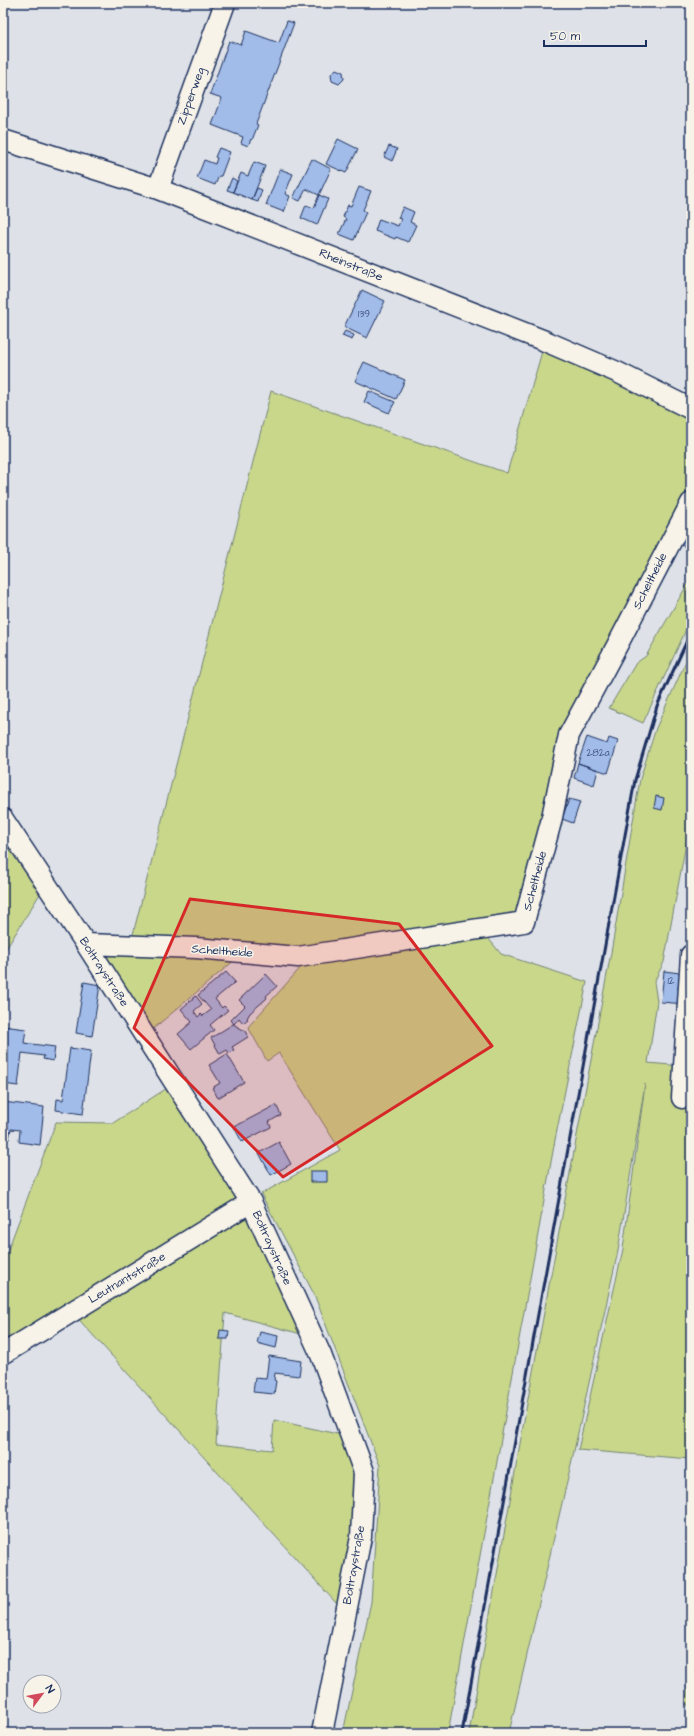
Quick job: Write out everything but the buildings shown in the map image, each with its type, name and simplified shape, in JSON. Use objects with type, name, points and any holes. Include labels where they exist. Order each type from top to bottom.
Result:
[{"type":"street","name":"Zipperweg","points":[[158,189],[225,3]]},
{"type":"street","name":"Rheinstraße","points":[[3,140],[158,189],[545,341],[617,372],[691,409]]},
{"type":"street","name":"Scheltheide","points":[[86,944],[196,948],[298,957],[524,922],[551,822],[569,735],[691,503]]},
{"type":"street","name":"Boltraystraße","points":[[3,818],[86,944],[251,1202],[321,1355],[364,1472],[361,1537],[322,1733]]},
{"type":"street","points":[[682,1098],[691,955]]},
{"type":"street","name":"Leutnantstraße","points":[[3,1354],[251,1202]]},
{"type":"highlighted area","points":[[190,899],[399,924],[492,1046],[283,1177],[134,1028]]},
{"type":"green space","points":[[545,341],[691,409],[691,504],[569,735],[524,922],[298,957],[130,946],[271,391],[507,473]]},
{"type":"green space","points":[[691,578],[691,619],[643,723],[609,708],[636,663],[646,656]]},
{"type":"green space","points":[[691,650],[691,866],[685,864],[690,822],[664,962],[654,982],[657,1001],[648,1063],[682,1066],[678,1101],[691,1103],[691,1459],[578,1450],[623,1249],[645,1084],[618,1251],[509,1733],[469,1733],[527,1404],[612,947],[640,779],[656,728]]},
{"type":"green space","points":[[3,819],[46,884],[3,954]]},
{"type":"green space","points":[[488,938],[501,954],[587,982],[555,1140],[448,1733],[343,1733],[371,1602],[380,1466],[314,1294],[261,1194],[340,1150],[279,1053],[267,1061],[248,1027],[302,966]]},
{"type":"green space","points":[[102,953],[236,959],[153,1029]]},
{"type":"green space","points":[[175,1083],[312,1337],[225,1313],[216,1444],[272,1450],[274,1420],[351,1437],[364,1472],[346,1614],[72,1312],[3,1354],[3,1263],[56,1122],[113,1123]]},
{"type":"green space","points":[[691,1638],[691,1705],[686,1705]]},
{"type":"railway","points":[[462,1733],[635,780],[657,706],[691,632]]}]
